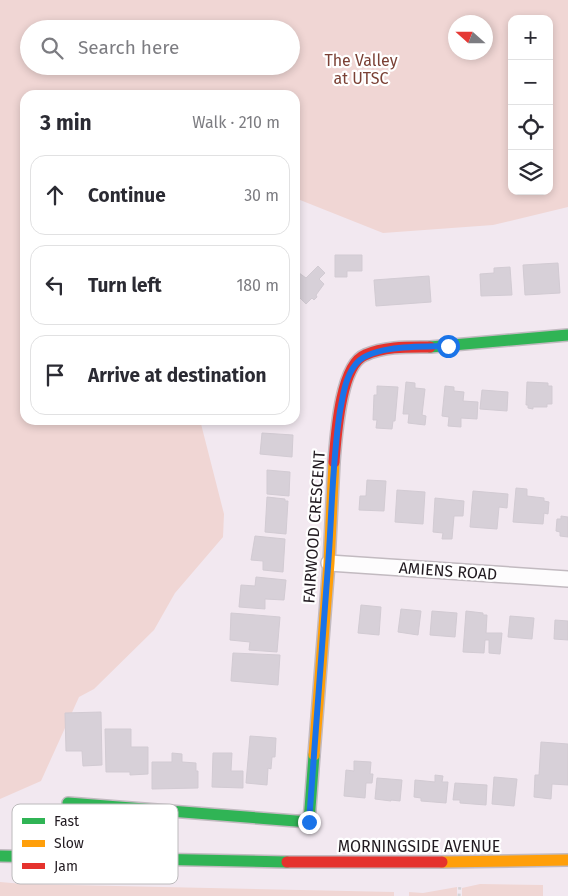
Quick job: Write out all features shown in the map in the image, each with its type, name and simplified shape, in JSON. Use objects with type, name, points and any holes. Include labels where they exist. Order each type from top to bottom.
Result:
[{"type":"street","name":"FAIRWOOD CRESCENT","points":[[178,812],[309,822],[329,563],[336,436],[343,392],[354,365],[364,356],[394,348],[448,346],[568,335]]},
{"type":"street","name":"AMIENS ROAD","points":[[329,563],[568,579]]},
{"type":"street","name":"FAIRWOOD CRESCENT","points":[[68,803],[81,804]]},
{"type":"street","name":"MORNINGSIDE AVENUE","points":[[178,861],[460,863],[568,860]]},
{"type":"path","points":[[459,896],[460,884]]},
{"type":"green space","name":"The Valley at UTSC","points":[[0,0],[568,0],[568,207],[493,225],[383,233],[300,200],[300,90],[20,90],[20,425],[201,425],[224,514],[223,537],[175,593],[154,630],[94,689],[79,697],[41,781],[0,799]]},
{"type":"green space","points":[[0,882],[12,884],[394,892],[394,896],[0,896]]},
{"type":"green space","points":[[480,884],[543,885],[543,896],[462,896],[462,888]]},
{"type":"green space","points":[[457,887],[457,896],[409,896],[409,892],[423,893]]},
{"type":"building","points":[[335,255],[362,255],[362,271],[347,271],[347,277],[335,277]]},
{"type":"building","points":[[558,263],[560,293],[525,295],[523,265]]},
{"type":"building","points":[[318,266],[325,273],[319,279],[324,284],[316,295],[317,297],[314,300],[312,298],[306,304],[300,298],[300,274],[306,278]]},
{"type":"building","points":[[510,267],[512,295],[481,296],[480,274],[494,273],[494,268]]},
{"type":"building","points":[[429,276],[431,302],[376,306],[374,280]]},
{"type":"building","points":[[406,382],[415,383],[415,388],[425,389],[422,415],[426,416],[425,425],[408,423],[409,414],[403,414]]},
{"type":"building","points":[[527,382],[548,383],[548,386],[552,386],[552,404],[547,404],[547,407],[528,408],[528,405],[526,405]]},
{"type":"building","points":[[377,386],[398,387],[395,421],[393,421],[392,429],[376,428],[377,420],[373,420],[374,395],[377,395]]},
{"type":"building","points":[[445,386],[454,387],[454,391],[464,392],[463,401],[478,402],[477,419],[461,418],[461,427],[448,426],[449,417],[442,416]]},
{"type":"building","points":[[482,390],[508,392],[507,411],[480,409]]},
{"type":"building","points":[[262,433],[293,435],[292,457],[260,454]]},
{"type":"building","points":[[267,470],[290,472],[289,496],[267,494]]},
{"type":"building","points":[[367,480],[386,481],[384,511],[359,510],[360,496],[366,496]]},
{"type":"building","points":[[516,488],[527,489],[527,496],[544,498],[544,501],[549,502],[548,514],[544,513],[543,524],[513,522]]},
{"type":"building","points":[[397,490],[425,492],[423,524],[395,522]]},
{"type":"building","points":[[473,491],[508,494],[507,508],[499,507],[497,529],[470,527]]},
{"type":"building","points":[[267,497],[288,501],[286,534],[265,532]]},
{"type":"building","points":[[435,498],[464,501],[463,516],[454,516],[452,539],[442,539],[443,533],[433,532]]},
{"type":"building","points":[[561,516],[568,517],[568,537],[560,536],[560,532],[556,531],[557,519],[561,519]]},
{"type":"building","points":[[255,536],[285,539],[283,572],[263,570],[263,561],[251,560]]},
{"type":"building","points":[[256,577],[286,580],[284,600],[265,599],[265,609],[239,607],[241,585],[255,586]]},
{"type":"building","points":[[361,605],[381,607],[379,635],[358,633]]},
{"type":"building","points":[[401,609],[421,611],[418,635],[398,632]]},
{"type":"building","points":[[432,611],[457,613],[455,637],[430,635]]},
{"type":"building","points":[[466,611],[487,615],[486,633],[502,633],[500,654],[489,653],[489,640],[485,640],[484,653],[463,652]]},
{"type":"building","points":[[231,613],[280,617],[277,652],[249,650],[250,642],[230,640]]},
{"type":"building","points":[[510,616],[534,618],[532,639],[508,637]]},
{"type":"building","points":[[555,620],[568,621],[568,640],[554,639]]},
{"type":"building","points":[[233,653],[280,655],[278,685],[231,681]]},
{"type":"building","points":[[101,712],[102,765],[83,766],[82,751],[66,751],[65,713]]},
{"type":"building","points":[[105,729],[131,729],[131,747],[148,747],[148,774],[130,775],[130,772],[106,772]]},
{"type":"building","points":[[250,736],[276,738],[275,757],[272,757],[271,769],[268,768],[267,785],[246,783]]},
{"type":"building","points":[[541,742],[568,744],[568,785],[552,784],[551,799],[534,797],[535,775],[539,775]]},
{"type":"building","points":[[172,753],[182,754],[182,762],[196,763],[198,788],[152,789],[152,762],[172,762]]},
{"type":"building","points":[[213,753],[232,753],[231,771],[243,771],[243,788],[212,787]]},
{"type":"building","points":[[354,761],[371,762],[370,774],[373,774],[372,783],[366,783],[365,798],[344,796],[346,770],[354,771]]},
{"type":"building","points":[[435,775],[443,776],[442,782],[448,782],[446,803],[421,801],[421,798],[414,797],[415,780],[435,782]]},
{"type":"building","points":[[494,777],[517,779],[514,806],[492,804]]},
{"type":"building","points":[[377,778],[402,780],[400,801],[375,799]]},
{"type":"building","points":[[455,783],[487,785],[486,805],[460,803],[460,800],[453,800]]},
{"type":"traffic: fast","points":[[430,347],[568,335]]},
{"type":"traffic: fast","points":[[178,812],[309,822],[314,755]]},
{"type":"traffic: fast","points":[[68,803],[81,804]]},
{"type":"traffic: fast","points":[[0,856],[12,856]]},
{"type":"traffic: fast","points":[[178,860],[287,862]]},
{"type":"traffic: slow","points":[[314,755],[329,563],[334,462]]},
{"type":"traffic: slow","points":[[442,862],[568,860]]},
{"type":"traffic: jam","points":[[334,462],[341,403],[350,373],[357,361],[365,355],[381,350],[430,347]]},
{"type":"traffic: jam","points":[[287,862],[442,862]]},
{"type":"route","points":[[309,822],[329,563],[336,436],[343,392],[354,365],[364,356],[394,348],[448,346]]}]
